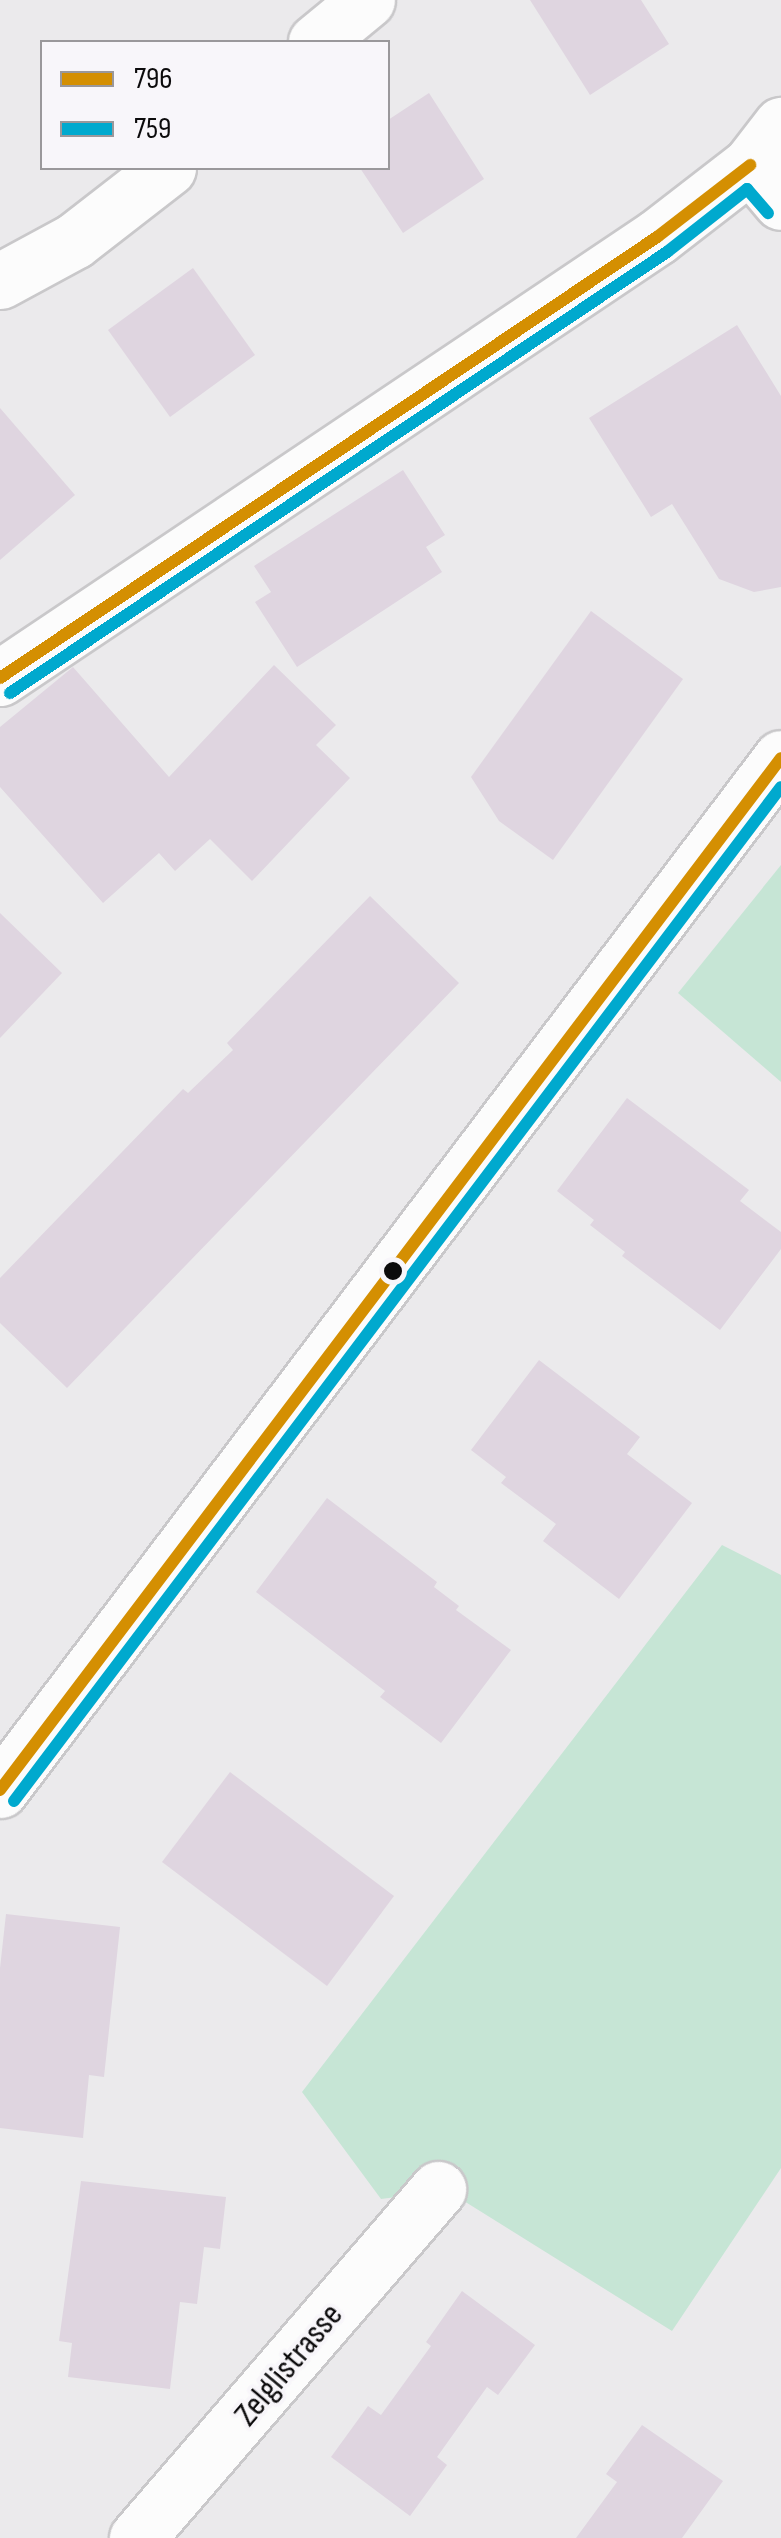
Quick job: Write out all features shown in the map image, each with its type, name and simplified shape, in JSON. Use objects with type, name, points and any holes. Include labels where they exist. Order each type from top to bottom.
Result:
[{"type":"street","points":[[318,40],[367,0]]},
{"type":"street","points":[[0,678],[771,164]]},
{"type":"street","points":[[0,282],[74,241],[165,170]]},
{"type":"street","points":[[0,1790],[781,758]]},
{"type":"street","name":"Zelglistrasse","points":[[137,2538],[438,2189]]},
{"type":"green space","points":[[781,865],[781,1082],[678,993]]},
{"type":"green space","points":[[722,1545],[781,1575],[781,2168],[672,2331],[427,2178],[412,2195],[381,2199],[302,2092]]},
{"type":"building","points":[[530,0],[641,0],[669,44],[590,95]]},
{"type":"building","points":[[429,93],[484,179],[403,233],[361,170],[390,170],[390,119]]},
{"type":"building","points":[[193,268],[255,355],[170,417],[108,330]]},
{"type":"building","points":[[737,325],[781,396],[781,587],[754,592],[719,579],[672,504],[651,517],[589,418]]},
{"type":"building","points":[[0,408],[75,495],[0,560]]},
{"type":"building","points":[[403,470],[445,535],[426,547],[442,572],[297,667],[255,602],[271,592],[254,566]]},
{"type":"building","points":[[591,611],[683,679],[553,860],[499,821],[471,777]]},
{"type":"building","points":[[274,665],[336,725],[316,745],[350,778],[252,881],[210,839],[175,871],[159,853],[103,903],[0,787],[0,727],[73,667],[169,777]]},
{"type":"building","points":[[370,896],[459,983],[67,1388],[0,1323],[0,1278],[183,1089],[188,1093],[233,1050],[227,1043]]},
{"type":"building","points":[[0,913],[62,973],[0,1038]]},
{"type":"building","points":[[627,1098],[749,1190],[740,1201],[781,1232],[781,1249],[720,1330],[622,1256],[625,1252],[590,1225],[594,1220],[557,1191]]},
{"type":"building","points":[[539,1360],[640,1437],[627,1454],[692,1503],[619,1599],[543,1541],[556,1524],[501,1483],[506,1477],[471,1450]]},
{"type":"building","points":[[327,1498],[437,1582],[434,1587],[459,1606],[456,1610],[511,1650],[441,1743],[380,1697],[385,1691],[256,1592]]},
{"type":"building","points":[[230,1772],[394,1896],[327,1986],[162,1862]]},
{"type":"building","points":[[6,1914],[120,1927],[104,2077],[89,2075],[83,2138],[0,2128],[0,1968]]},
{"type":"building","points":[[81,2181],[226,2197],[220,2249],[204,2247],[197,2304],[180,2302],[170,2389],[68,2377],[72,2343],[59,2341]]},
{"type":"building","points":[[462,2291],[535,2345],[498,2395],[487,2387],[437,2457],[447,2465],[410,2516],[331,2457],[368,2406],[381,2415],[431,2346],[426,2342]]},
{"type":"building","points":[[642,2425],[723,2481],[682,2538],[576,2538],[617,2482],[606,2474]]},
{"type":"transit line","name":"796","points":[[0,678],[657,237],[750,165]]},
{"type":"transit line","name":"759","points":[[10,693],[667,252],[747,189],[768,213]]},
{"type":"transit line","name":"796","points":[[0,1790],[781,758]]},
{"type":"transit line","name":"759","points":[[14,1801],[781,787]]}]
